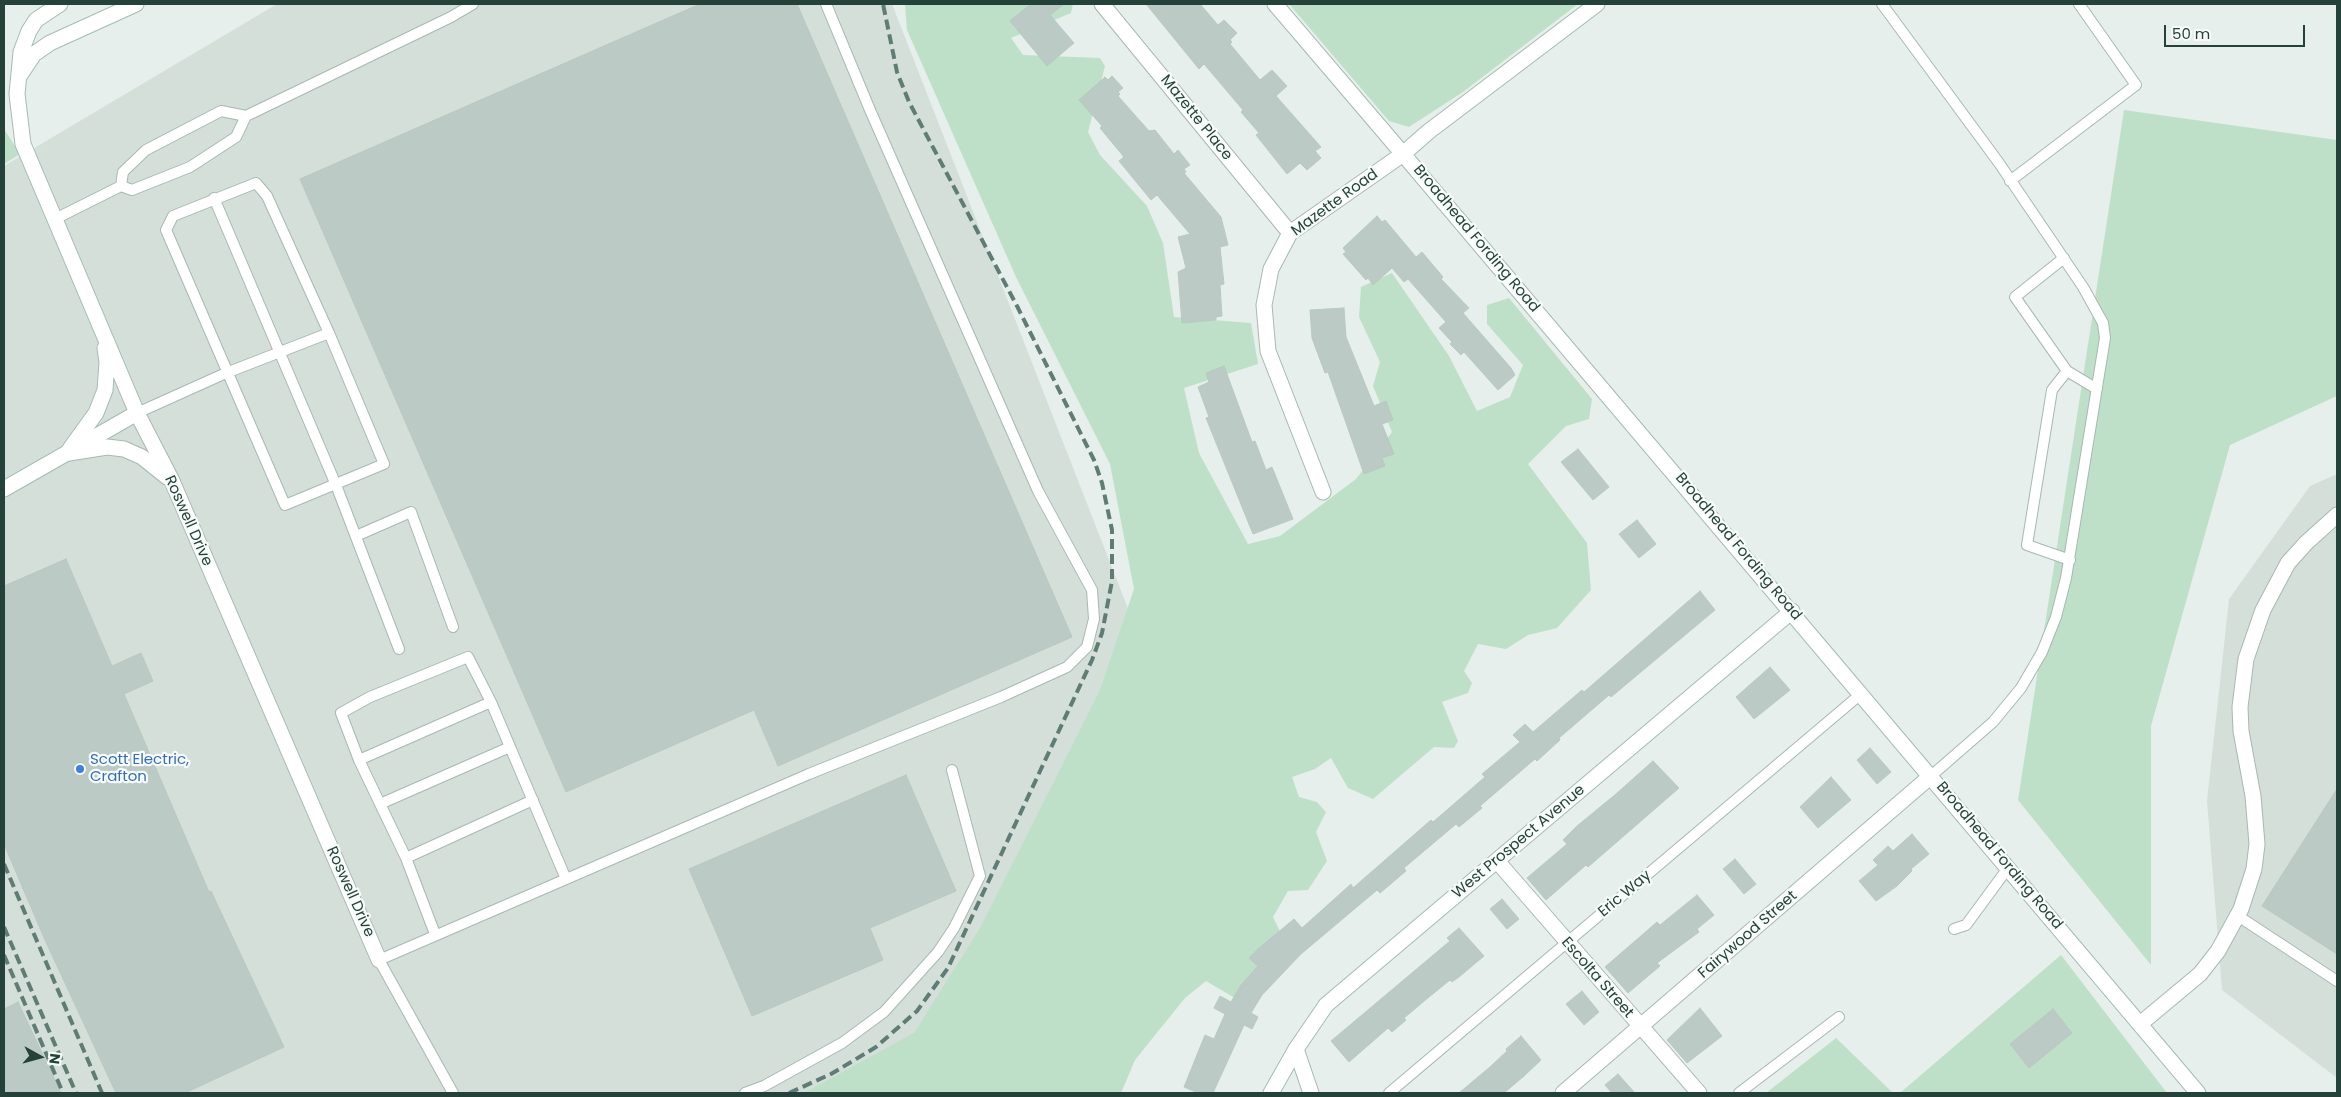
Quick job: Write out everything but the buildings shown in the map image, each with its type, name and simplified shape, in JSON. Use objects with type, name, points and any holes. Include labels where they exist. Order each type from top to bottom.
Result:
[{"type":"street","name":"Roswell Drive","points":[[60,4],[36,20],[29,31],[21,52],[18,117],[23,144],[138,413],[172,481],[379,960]]},
{"type":"street","points":[[20,77],[34,54],[50,43],[136,4]]},
{"type":"street","name":"Mazette Place","points":[[1102,4],[1290,233]]},
{"type":"street","name":"Broadhead Fording Road","points":[[1274,4],[1404,154],[1862,693],[2198,1093]]},
{"type":"street","name":"Mazette Road","points":[[1323,492],[1268,351],[1264,305],[1271,269],[1290,233],[1404,154],[1428,132],[1597,4]]},
{"type":"street","points":[[68,453],[96,413],[105,390],[107,362],[102,329]]},
{"type":"street","points":[[4,489],[138,413]]},
{"type":"street","points":[[68,453],[107,447],[124,449],[142,457],[172,481]]},
{"type":"street","points":[[2140,1024],[2200,974],[2218,950],[2238,916],[2248,891],[2257,844],[2253,796],[2241,731],[2241,699],[2246,659],[2263,610],[2288,563],[2306,543],[2337,515]]},
{"type":"street","name":"West Prospect Avenue","points":[[1271,1093],[1296,1049],[1326,1005],[1792,611]]},
{"type":"street","name":"Fairywood Street","points":[[1563,1093],[1931,776]]},
{"type":"street","name":"Escolta Street","points":[[1497,861],[1640,1028],[1699,1093]]},
{"type":"street","points":[[1296,1049],[1311,1093]]},
{"type":"lane","points":[[121,186],[123,172],[146,150],[221,111],[246,116],[451,17],[473,4]]},
{"type":"lane","points":[[453,1093],[379,960],[435,934],[476,919],[809,774],[1059,671],[1068,667],[1087,647],[1094,619],[1092,590],[1038,490],[870,110],[826,4]]},
{"type":"lane","points":[[1882,4],[2010,180],[2064,258],[2104,323],[2105,338],[2070,560],[2056,617],[2042,652],[2021,688],[1993,722],[1931,776]]},
{"type":"lane","points":[[2010,180],[2136,85],[2079,4]]},
{"type":"lane","points":[[55,219],[121,186],[132,190],[190,167],[236,137],[246,116]]},
{"type":"lane","points":[[256,183],[267,196],[329,333],[384,464],[285,505],[226,373],[166,230],[173,216],[214,198],[256,183]]},
{"type":"lane","points":[[214,198],[336,485],[399,649]]},
{"type":"lane","points":[[2064,258],[2015,297],[2066,371],[2098,389]]},
{"type":"lane","points":[[138,413],[226,373],[329,333]]},
{"type":"lane","points":[[2066,371],[2052,390],[2027,545],[2070,560]]},
{"type":"lane","points":[[356,536],[411,512],[454,627]]},
{"type":"lane","points":[[435,934],[406,858],[359,760],[341,713],[370,697],[468,657],[491,702],[566,879]]},
{"type":"lane","name":"Eric Way","points":[[1389,1093],[1862,693]]},
{"type":"lane","points":[[359,760],[491,702]]},
{"type":"lane","points":[[380,804],[510,747]]},
{"type":"lane","points":[[745,1093],[764,1086],[842,1043],[884,1012],[938,952],[954,928],[980,876],[952,770]]},
{"type":"lane","points":[[406,858],[533,800]]},
{"type":"lane","points":[[1954,929],[1966,925],[2008,868]]},
{"type":"lane","points":[[2238,916],[2337,981]]},
{"type":"lane","points":[[1738,1093],[1839,1017]]},
{"type":"shaded area","points":[[277,4],[892,4],[1134,624],[964,1039],[855,1093],[4,1093],[4,166]]},
{"type":"shaded area","points":[[2337,474],[2337,1078],[2222,990],[2207,801],[2229,599],[2310,486]]},
{"type":"green space","points":[[905,4],[1073,4],[1071,13],[1011,38],[1023,55],[1100,58],[1105,66],[1088,132],[1100,155],[1147,206],[1163,243],[1174,317],[1251,323],[1258,364],[1184,388],[1199,453],[1248,544],[1280,536],[1356,479],[1392,432],[1373,386],[1380,362],[1359,317],[1361,287],[1392,273],[1449,356],[1477,411],[1510,397],[1523,365],[1487,324],[1487,305],[1509,298],[1592,399],[1589,419],[1566,426],[1528,464],[1587,543],[1591,590],[1557,628],[1528,635],[1506,649],[1478,644],[1464,671],[1472,683],[1468,693],[1442,702],[1458,741],[1454,748],[1434,747],[1373,799],[1348,788],[1331,758],[1315,769],[1292,777],[1299,797],[1317,802],[1326,812],[1316,832],[1327,861],[1308,890],[1288,891],[1273,917],[1288,948],[1265,990],[1240,1001],[1206,981],[1185,998],[1135,1060],[1121,1093],[804,1093],[914,1033],[980,928],[1100,690],[1134,589],[1110,464],[1016,277],[907,30]]},
{"type":"green space","points":[[1289,4],[1578,4],[1463,92],[1409,127],[1389,121]]},
{"type":"green space","points":[[2124,110],[2337,140],[2337,396],[2230,445],[2151,726],[2151,965],[2018,800]]},
{"type":"green space","points":[[4,129],[20,154],[4,164]]},
{"type":"green space","points":[[2061,955],[2167,1093],[1900,1093]]},
{"type":"green space","points":[[1836,1038],[1893,1093],[1766,1093]]},
{"type":"railway","points":[[789,1093],[831,1074],[876,1047],[917,1011],[948,968],[1092,660],[1102,633],[1112,581],[1112,530],[1102,483],[1094,460],[1017,306],[909,102],[897,72],[883,4]]},
{"type":"railway","points":[[4,864],[102,1093]]},
{"type":"railway","points":[[4,927],[76,1093]]},
{"type":"railway","points":[[4,955],[63,1093]]},
{"type":"place","name":"Scott Electric, Crafton","points":[[80,769]]}]
